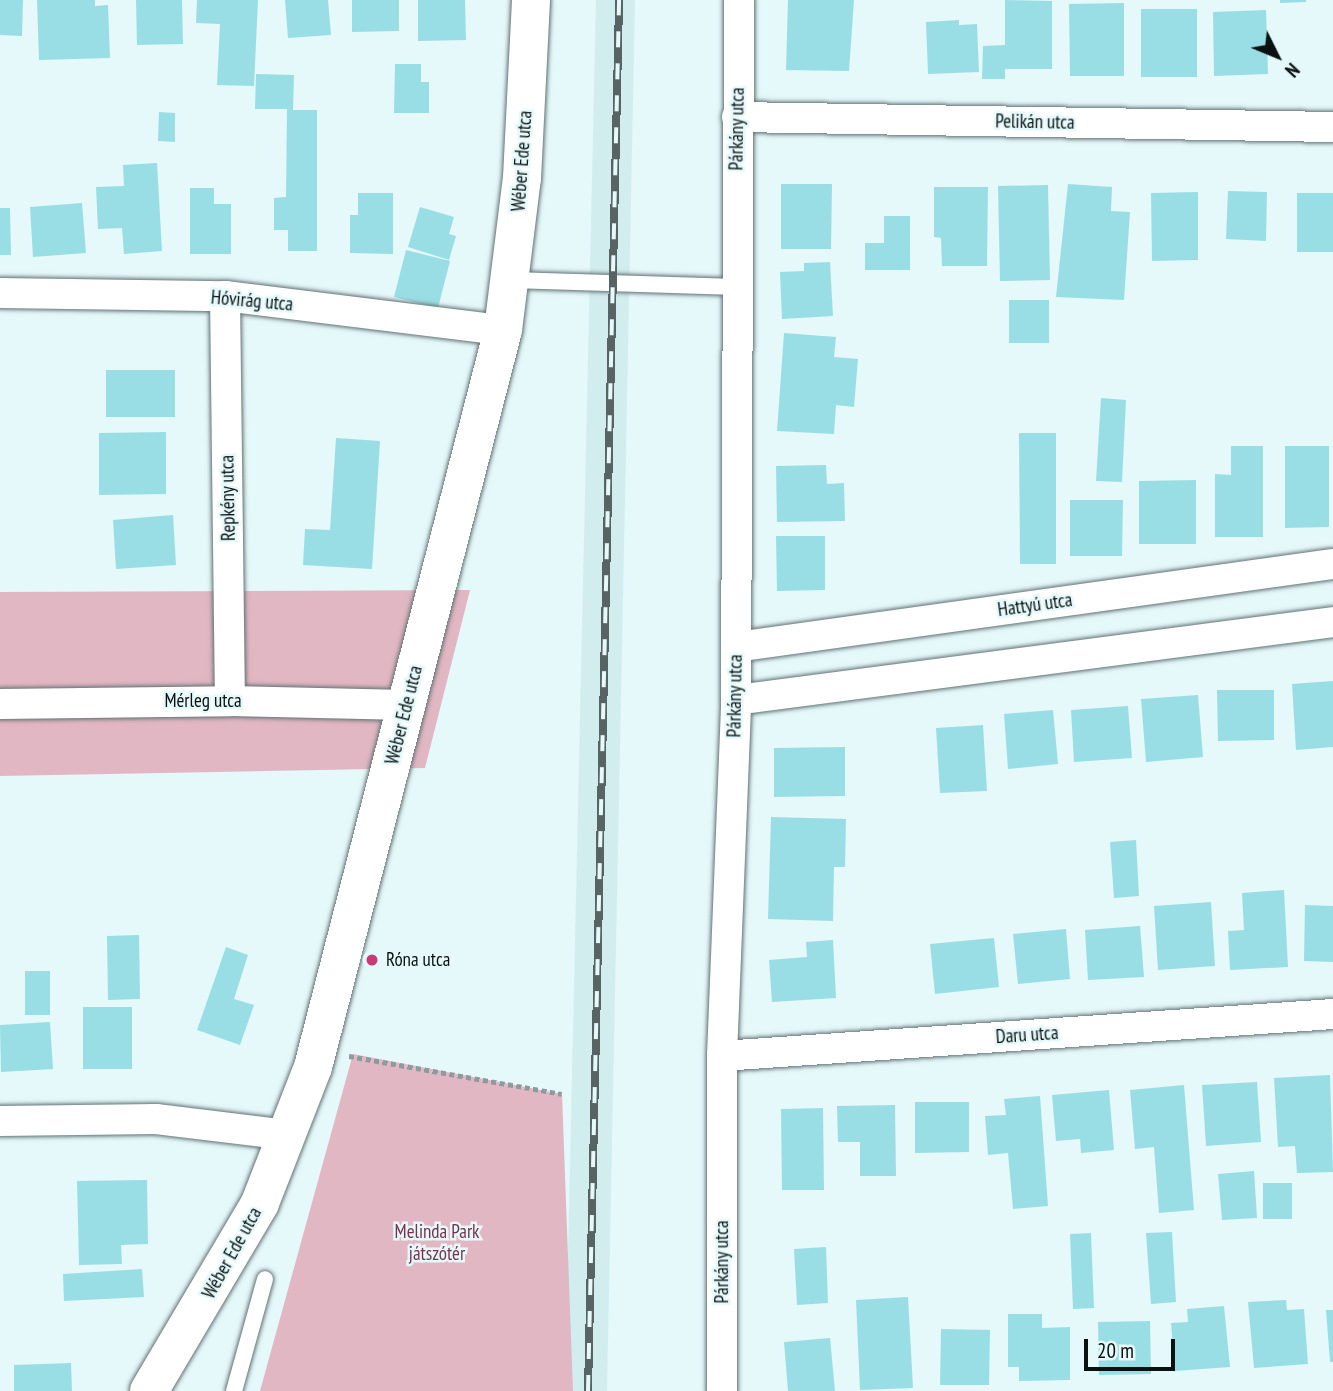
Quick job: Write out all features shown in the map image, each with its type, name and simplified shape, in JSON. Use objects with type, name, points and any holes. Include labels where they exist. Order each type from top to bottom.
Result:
[{"type":"street","name":"Wéber Ede utca","points":[[149,1391],[260,1203],[289,1135],[313,1067],[503,330],[522,178],[531,0]]},
{"type":"street","name":"Párkány utca","points":[[722,1391],[722,1056],[736,700],[739,0]]},
{"type":"street","name":"Pelikán utca","points":[[737,117],[1333,127]]},
{"type":"street","name":"Hóvirág utca","points":[[0,293],[225,296],[503,330]]},
{"type":"street","name":"Repkény utca","points":[[225,296],[230,701]]},
{"type":"street","name":"Hattyú utca","points":[[736,647],[1333,564]]},
{"type":"street","points":[[736,700],[1333,622]]},
{"type":"street","name":"Mérleg utca","points":[[0,704],[230,701],[407,705]]},
{"type":"street","name":"Daru utca","points":[[722,1056],[1333,1014]]},
{"type":"street","points":[[0,1121],[156,1119],[289,1135]]},
{"type":"lane","points":[[511,280],[737,287]]},
{"type":"lane","points":[[234,1391],[265,1279]]},
{"type":"path","points":[[313,1067],[354,1055],[562,1094]]},
{"type":"shaded area","points":[[596,0],[635,0],[607,1391],[565,1391]]},
{"type":"green space","points":[[470,590],[425,768],[0,776],[0,592]]},
{"type":"green space","name":"Melinda Park játszótér","points":[[353,1054],[562,1094],[573,1391],[260,1391]]},
{"type":"building","points":[[0,0],[23,0],[22,36],[0,35]]},
{"type":"building","points":[[37,0],[95,0],[95,6],[108,5],[110,58],[39,60]]},
{"type":"building","points":[[136,0],[182,0],[183,44],[137,45]]},
{"type":"building","points":[[197,0],[258,0],[254,86],[217,85],[220,24],[196,23]]},
{"type":"building","points":[[285,0],[328,0],[331,35],[288,38]]},
{"type":"building","points":[[352,0],[399,0],[399,31],[352,32]]},
{"type":"building","points":[[418,0],[465,0],[466,40],[418,41]]},
{"type":"building","points":[[788,0],[854,0],[849,71],[786,70]]},
{"type":"building","points":[[1005,0],[1052,1],[1052,69],[1005,69],[1005,79],[982,79],[983,46],[1005,45]]},
{"type":"building","points":[[1280,0],[1306,0],[1306,2],[1280,3]]},
{"type":"building","points":[[1124,3],[1124,76],[1070,76],[1069,4]]},
{"type":"building","points":[[1141,9],[1197,9],[1197,77],[1141,77]]},
{"type":"building","points":[[1266,10],[1268,74],[1214,76],[1213,12]]},
{"type":"building","points":[[959,20],[959,25],[977,24],[979,72],[928,74],[926,22]]},
{"type":"building","points":[[395,64],[421,64],[421,82],[429,82],[429,113],[394,113]]},
{"type":"building","points":[[256,74],[294,75],[293,110],[317,110],[317,251],[288,251],[288,230],[274,230],[274,198],[286,197],[287,109],[255,109]]},
{"type":"building","points":[[159,112],[175,113],[175,142],[158,141]]},
{"type":"building","points":[[157,163],[162,251],[124,254],[122,228],[98,229],[96,187],[124,186],[123,165]]},
{"type":"building","points":[[781,184],[832,184],[831,249],[781,249]]},
{"type":"building","points":[[1068,184],[1112,187],[1111,211],[1130,212],[1124,300],[1056,297]]},
{"type":"building","points":[[1048,185],[1050,280],[1000,281],[998,186]]},
{"type":"building","points":[[934,187],[988,187],[987,266],[942,266],[941,238],[934,237]]},
{"type":"building","points":[[190,188],[214,188],[214,204],[231,204],[231,254],[190,254]]},
{"type":"building","points":[[1228,191],[1267,192],[1266,241],[1226,239]]},
{"type":"building","points":[[1198,192],[1198,260],[1152,261],[1151,193]]},
{"type":"building","points":[[358,193],[393,193],[393,254],[350,253],[350,215],[358,215]]},
{"type":"building","points":[[1297,193],[1333,193],[1333,252],[1297,252]]},
{"type":"building","points":[[82,203],[86,253],[33,257],[30,207]]},
{"type":"building","points":[[420,207],[454,217],[449,234],[456,236],[449,260],[408,247]]},
{"type":"building","points":[[0,208],[10,208],[11,255],[0,255]]},
{"type":"building","points":[[884,216],[910,216],[910,270],[865,270],[865,243],[884,243]]},
{"type":"building","points":[[406,250],[450,261],[438,308],[394,297]]},
{"type":"building","points":[[830,262],[833,316],[782,319],[780,272],[804,271],[804,263]]},
{"type":"building","points":[[1009,300],[1049,300],[1049,343],[1009,343]]},
{"type":"building","points":[[784,333],[836,337],[834,357],[858,359],[854,407],[836,405],[834,434],[777,431]]},
{"type":"building","points":[[106,370],[175,370],[175,417],[106,417]]},
{"type":"building","points":[[1101,398],[1126,400],[1122,482],[1096,481]]},
{"type":"building","points":[[166,432],[166,494],[99,495],[99,433]]},
{"type":"building","points":[[1019,433],[1056,433],[1056,564],[1020,564]]},
{"type":"building","points":[[336,438],[380,441],[372,569],[303,565],[305,529],[330,530]]},
{"type":"building","points":[[1231,446],[1263,446],[1263,537],[1215,537],[1215,474],[1231,475]]},
{"type":"building","points":[[1285,446],[1329,446],[1329,527],[1285,528]]},
{"type":"building","points":[[826,465],[827,484],[844,483],[845,521],[777,522],[776,466]]},
{"type":"building","points":[[1196,480],[1196,544],[1139,544],[1139,481]]},
{"type":"building","points":[[1070,500],[1123,500],[1122,556],[1070,556]]},
{"type":"building","points":[[173,515],[176,565],[116,569],[113,520]]},
{"type":"building","points":[[776,536],[825,536],[825,590],[777,591]]},
{"type":"building","points":[[1333,681],[1333,747],[1296,750],[1292,684]]},
{"type":"building","points":[[1217,690],[1274,690],[1274,740],[1218,741]]},
{"type":"building","points":[[1198,695],[1203,757],[1146,762],[1141,699]]},
{"type":"building","points":[[1128,706],[1132,758],[1074,762],[1071,710]]},
{"type":"building","points":[[1053,710],[1058,764],[1008,769],[1004,714]]},
{"type":"building","points":[[983,725],[987,791],[940,793],[936,728]]},
{"type":"building","points":[[845,747],[845,796],[774,797],[774,748]]},
{"type":"building","points":[[771,817],[846,819],[845,867],[834,867],[833,921],[768,919]]},
{"type":"building","points":[[1136,840],[1139,896],[1114,898],[1110,842]]},
{"type":"building","points":[[1284,890],[1288,967],[1230,970],[1228,931],[1244,930],[1242,893]]},
{"type":"building","points":[[1211,902],[1215,966],[1158,970],[1154,906]]},
{"type":"building","points":[[1305,905],[1333,906],[1333,962],[1304,961]]},
{"type":"building","points":[[1140,926],[1144,977],[1088,980],[1085,930]]},
{"type":"building","points":[[1066,929],[1070,979],[1018,984],[1013,934]]},
{"type":"building","points":[[139,935],[140,999],[108,1000],[107,936]]},
{"type":"building","points":[[994,938],[999,987],[935,994],[930,944]]},
{"type":"building","points":[[833,940],[836,998],[772,1002],[769,960],[807,957],[806,942]]},
{"type":"building","points":[[226,947],[248,955],[234,999],[254,1005],[240,1045],[197,1030]]},
{"type":"building","points":[[25,971],[50,971],[50,1015],[25,1015]]},
{"type":"building","points":[[83,1007],[132,1007],[132,1069],[83,1069]]},
{"type":"building","points":[[50,1022],[53,1069],[1,1072],[0,1025]]},
{"type":"building","points":[[1330,1075],[1333,1172],[1297,1173],[1295,1146],[1278,1147],[1274,1078]]},
{"type":"building","points":[[1257,1082],[1261,1142],[1206,1146],[1202,1085]]},
{"type":"building","points":[[1184,1085],[1194,1210],[1159,1213],[1154,1147],[1135,1149],[1130,1090]]},
{"type":"building","points":[[1109,1090],[1114,1150],[1081,1153],[1080,1139],[1056,1141],[1052,1095]]},
{"type":"building","points":[[1040,1096],[1048,1206],[1013,1209],[1008,1153],[988,1155],[985,1116],[1006,1115],[1004,1099]]},
{"type":"building","points":[[915,1102],[969,1102],[969,1152],[915,1153]]},
{"type":"building","points":[[895,1105],[896,1176],[860,1176],[860,1142],[838,1142],[837,1106]]},
{"type":"building","points":[[823,1108],[824,1190],[782,1190],[781,1109]]},
{"type":"building","points":[[1254,1171],[1257,1218],[1222,1220],[1218,1174]]},
{"type":"building","points":[[147,1180],[148,1244],[121,1245],[122,1264],[79,1265],[77,1181]]},
{"type":"building","points":[[1263,1183],[1292,1183],[1292,1219],[1263,1219]]},
{"type":"building","points":[[1172,1232],[1176,1302],[1151,1304],[1146,1233]]},
{"type":"building","points":[[1091,1233],[1094,1308],[1073,1309],[1070,1234]]},
{"type":"building","points":[[826,1247],[828,1303],[797,1305],[794,1249]]},
{"type":"building","points":[[142,1269],[144,1297],[64,1301],[63,1274]]},
{"type":"building","points":[[908,1297],[913,1388],[860,1390],[856,1300]]},
{"type":"building","points":[[1286,1300],[1287,1310],[1304,1309],[1308,1364],[1254,1368],[1248,1302]]},
{"type":"building","points":[[1224,1306],[1230,1367],[1175,1371],[1171,1323],[1188,1322],[1187,1309]]},
{"type":"building","points":[[1326,1310],[1333,1310],[1333,1362],[1330,1362]]},
{"type":"building","points":[[1008,1314],[1042,1314],[1042,1328],[1070,1327],[1070,1380],[1019,1381],[1019,1367],[1008,1367]]},
{"type":"building","points":[[1150,1321],[1151,1374],[1099,1375],[1098,1322]]},
{"type":"building","points":[[941,1329],[990,1330],[989,1385],[940,1385]]},
{"type":"building","points":[[830,1338],[835,1391],[788,1391],[784,1342]]},
{"type":"building","points":[[71,1363],[72,1391],[14,1391],[14,1365]]},
{"type":"railway","points":[[588,1391],[619,0]]},
{"type":"place","name":"Róna utca","points":[[372,960]]}]
